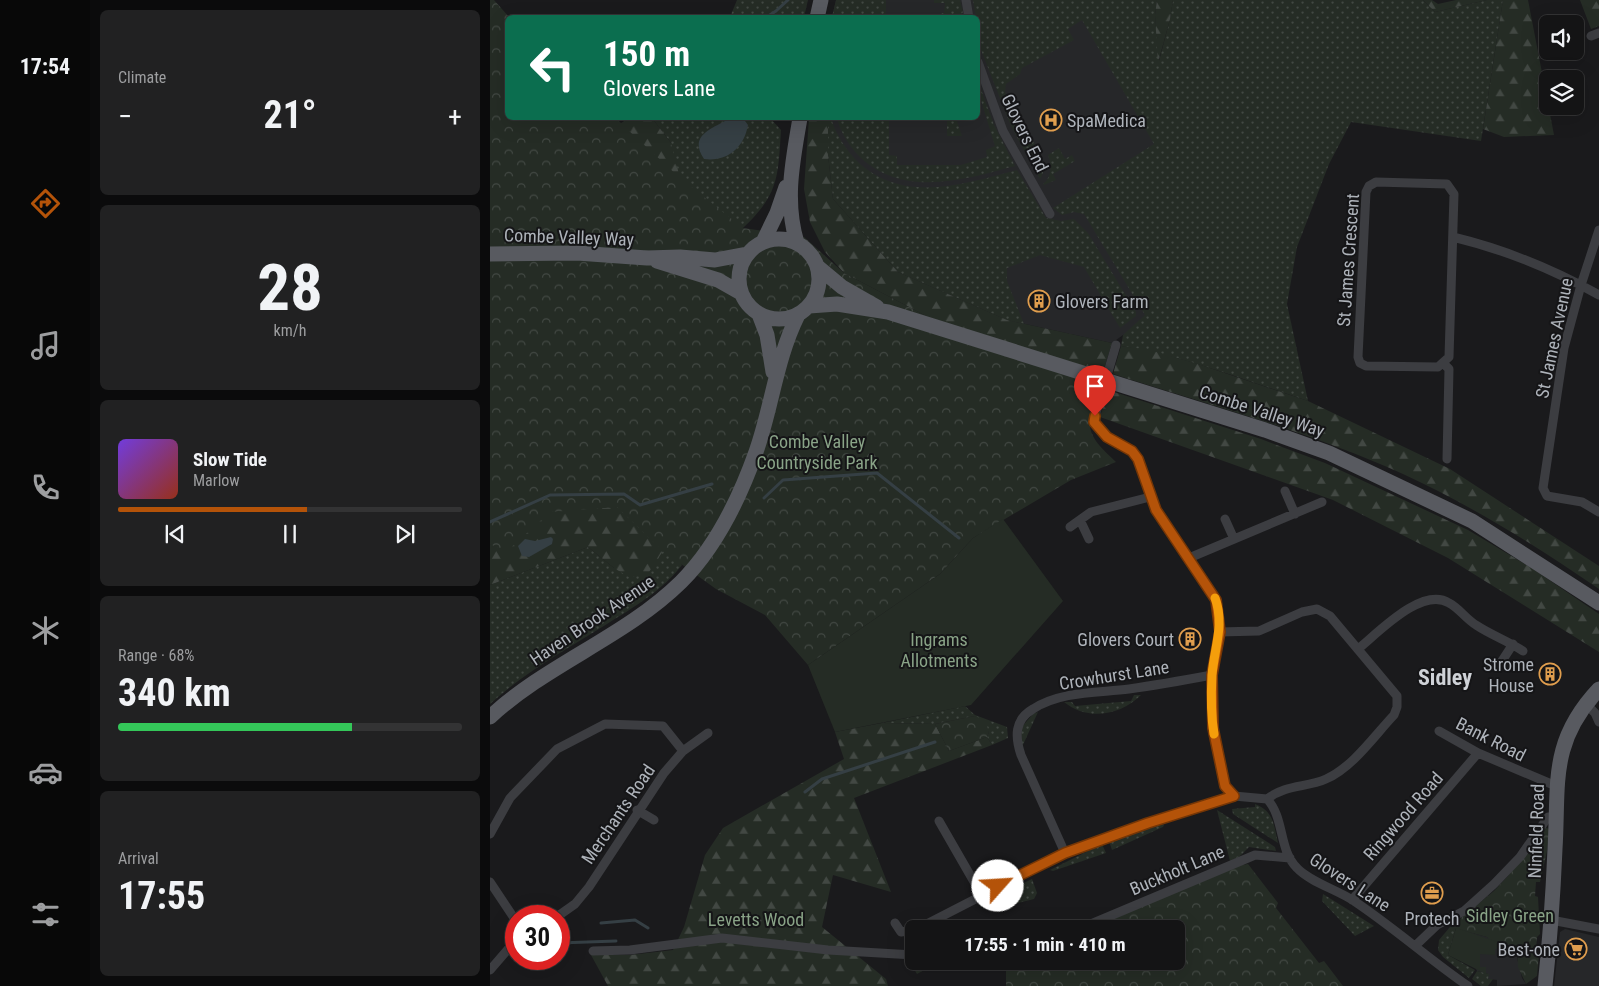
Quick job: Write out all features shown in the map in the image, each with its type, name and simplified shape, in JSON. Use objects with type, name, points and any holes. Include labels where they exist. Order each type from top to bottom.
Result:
[{"type":"main road","points":[[818,15],[821,0]]},
{"type":"main road","points":[[763,242],[784,239],[797,243],[810,253],[818,268],[818,288],[803,310],[778,320],[759,314],[748,305],[742,294],[739,273],[747,254],[763,242],[777,214],[790,174],[800,120]]},
{"type":"main road","points":[[790,174],[790,215],[797,243]]},
{"type":"main road","name":"Combe Valley Way","points":[[490,254],[576,253],[647,258],[680,256],[715,260],[747,254]]},
{"type":"main road","name":"Combe Valley Way","points":[[647,258],[713,278],[742,294]]},
{"type":"main road","name":"Combe Valley Way","points":[[818,268],[842,287],[888,312]]},
{"type":"main road","name":"Combe Valley Way","points":[[803,310],[838,304],[888,312],[1265,430],[1329,453],[1472,521],[1599,603]]},
{"type":"main road","name":"Haven Brook Avenue","points":[[490,717],[508,700],[540,677],[647,610],[681,582],[711,543],[736,499],[756,452],[788,335],[803,310]]},
{"type":"main road","name":"Haven Brook Avenue","points":[[759,314],[766,335],[774,381]]},
{"type":"main road","name":"Ninfield Road","points":[[1546,986],[1551,920],[1556,786],[1566,737],[1574,720],[1599,689]]},
{"type":"street","points":[[966,0],[968,15]]},
{"type":"street","name":"Glovers End","points":[[980,68],[1003,131],[1050,214]]},
{"type":"street","name":"St James Crescent","points":[[1376,182],[1447,184],[1454,194],[1449,357],[1444,364],[1438,367],[1366,366],[1360,363],[1358,357],[1366,192],[1369,186],[1376,182]]},
{"type":"street","name":"St James Avenue","points":[[1599,230],[1580,285],[1564,348],[1542,488],[1547,496],[1582,502],[1599,512]]},
{"type":"street","points":[[1453,237],[1492,247],[1599,295]]},
{"type":"street","points":[[1116,345],[1094,422],[1107,437],[1132,451],[1138,459],[1150,497],[1216,600],[1220,632],[1212,675],[1213,728],[1225,786],[1234,796]]},
{"type":"street","points":[[1444,364],[1449,369],[1447,459]]},
{"type":"street","points":[[1448,447],[1458,448]]},
{"type":"street","points":[[1285,491],[1295,514]]},
{"type":"street","points":[[1070,527],[1091,512],[1150,497]]},
{"type":"street","points":[[1189,558],[1322,502]]},
{"type":"street","points":[[1225,519],[1234,539]]},
{"type":"street","points":[[1080,520],[1089,539]]},
{"type":"street","points":[[1358,649],[1422,601],[1440,599],[1449,602],[1474,624],[1523,651]]},
{"type":"street","points":[[933,920],[981,894],[1065,853],[1148,823],[1234,796],[1267,799],[1288,787],[1324,780],[1345,766],[1394,715],[1397,707],[1397,696],[1330,616],[1317,609],[1302,612],[1259,630],[1220,632]]},
{"type":"street","points":[[1500,664],[1513,644]]},
{"type":"street","name":"Crowhurst Lane","points":[[1065,853],[1016,742],[1016,728],[1021,721],[1032,709],[1066,696],[1130,689],[1212,675]]},
{"type":"street","points":[[1586,704],[1599,722]]},
{"type":"street","points":[[490,834],[510,798],[557,749],[605,724],[663,726],[683,751]]},
{"type":"street","name":"Bank Road","points":[[1439,731],[1478,753],[1556,786]]},
{"type":"street","name":"Merchants Road","points":[[570,908],[589,886],[664,772],[683,751],[708,733]]},
{"type":"street","name":"Ringwood Road","points":[[1352,900],[1478,753]]},
{"type":"street","name":"Glovers Lane","points":[[1267,799],[1278,814],[1281,834],[1290,858],[1298,870],[1352,900],[1416,946],[1462,985]]},
{"type":"street","points":[[638,810],[654,820]]},
{"type":"street","points":[[1416,946],[1437,925],[1464,912],[1520,857],[1548,817],[1556,817]]},
{"type":"street","points":[[939,821],[981,894]]},
{"type":"street","name":"Buckholt Lane","points":[[1100,920],[1255,855],[1290,858]]},
{"type":"street","points":[[490,882],[505,905]]},
{"type":"street","points":[[1551,920],[1599,929]]},
{"type":"street","points":[[895,922],[901,932],[905,931]]},
{"type":"street","points":[[593,951],[630,950],[722,938],[828,950],[905,954]]},
{"type":"street","points":[[490,970],[505,953]]},
{"type":"shaded area","points":[[836,0],[1093,0],[1161,154],[1196,313],[1123,335],[1112,343],[1007,320],[898,272],[829,120],[980,120],[980,15],[832,15]]},
{"type":"shaded area","points":[[727,120],[744,120],[748,125],[743,140],[733,152],[720,158],[704,159],[699,143],[705,133]]},
{"type":"shaded area","points":[[551,537],[553,539],[552,544],[529,557],[522,556],[518,546],[525,539],[535,541]]},
{"type":"shaded area","points":[[1456,928],[1517,946],[1517,958],[1522,978],[1526,984],[1497,986],[1497,980],[1488,979],[1488,974],[1477,971]]},
{"type":"shaded area","points":[[1565,929],[1599,937],[1599,986],[1554,986],[1560,932]]},
{"type":"green space","name":"Combe Valley Countryside Park","points":[[490,0],[494,0],[507,15],[505,15],[505,120],[617,120],[680,178],[743,228],[804,237],[844,273],[932,319],[1103,372],[1090,412],[1090,429],[1103,450],[1116,462],[1071,480],[973,538],[940,574],[808,665],[765,615],[716,589],[663,551],[617,507],[550,512],[506,552],[490,544]]},
{"type":"green space","points":[[737,0],[808,0],[804,15],[731,15]]},
{"type":"green space","points":[[836,0],[886,0],[886,15],[832,15]]},
{"type":"green space","points":[[934,0],[960,0],[963,12],[961,15],[941,15],[941,13],[944,13],[945,3],[934,3]]},
{"type":"green space","points":[[973,0],[1157,0],[1155,15],[1159,61],[1173,0],[1423,0],[1435,12],[1487,0],[1503,0],[1481,141],[1351,122],[1329,164],[1297,247],[1287,304],[1308,401],[1239,377],[1169,356],[1121,346],[1123,335],[1145,315],[1084,214],[1074,212],[1062,215],[1053,208],[1154,144],[1082,20],[1068,29],[1074,40],[1022,68],[1020,74],[1006,84],[1005,92],[1042,157],[1044,168],[1040,179],[1011,126],[981,50],[980,15],[975,15]]},
{"type":"green space","points":[[1157,0],[1173,0],[1158,63],[1155,15]]},
{"type":"green space","points":[[1423,0],[1432,0],[1438,4],[1456,0],[1487,0],[1435,12]]},
{"type":"green space","points":[[1503,0],[1528,0],[1541,70],[1539,70],[1539,115],[1550,115],[1554,135],[1504,137],[1483,129]]},
{"type":"green space","points":[[1580,0],[1599,0],[1599,26],[1591,29]]},
{"type":"green space","points":[[980,86],[994,125],[1015,166],[955,180],[914,182],[895,178],[877,170],[860,157],[846,139],[837,120],[889,120],[889,155],[897,156],[897,165],[961,165],[987,157],[986,150],[995,146],[980,97]]},
{"type":"green space","points":[[616,120],[621,123],[626,120],[654,120],[671,143],[680,178],[635,192]]},
{"type":"green space","points":[[654,120],[772,120],[781,130],[779,160],[774,184],[764,205],[743,228],[490,206],[671,143]]},
{"type":"green space","points":[[809,120],[828,120],[828,155],[833,199],[898,272],[1007,320],[1112,343],[1103,372],[932,319],[844,273],[825,252],[810,222],[804,189]]},
{"type":"green space","points":[[828,120],[832,120],[842,142],[859,163],[877,176],[896,183],[915,187],[956,185],[1017,170],[1046,218],[1061,221],[1074,219],[1088,233],[1136,312],[1136,316],[1120,328],[1084,267],[1040,255],[1007,268],[1007,281],[1024,324],[1007,320],[898,272],[833,199],[828,155]]},
{"type":"green space","points":[[947,120],[957,120],[962,136],[947,136]]},
{"type":"green space","points":[[1059,148],[1065,159],[1072,155],[1075,161],[1053,174],[1056,180],[1044,185],[1050,171],[1048,155]]},
{"type":"green space","points":[[1121,346],[1150,350],[1198,364],[1308,401],[1450,469],[1599,566],[1599,589],[1504,527],[1454,499],[1403,474],[1296,432],[1113,374]]},
{"type":"green space","points":[[1108,390],[1261,439],[1325,463],[1468,530],[1533,569],[1599,614],[1599,652],[1448,558],[1333,500],[1100,417]]},
{"type":"green space","points":[[619,477],[682,565],[648,598],[532,671],[490,704],[490,585],[588,547],[614,568],[617,507],[506,552],[490,544],[490,503]]},
{"type":"green space","points":[[617,507],[663,551],[647,575],[629,577],[614,568],[588,547],[490,585],[490,544],[506,551],[550,512]]},
{"type":"green space","name":"Ingrams Allotments","points":[[1003,519],[1063,601],[971,705],[835,732],[808,665],[940,574],[973,538]]},
{"type":"green space","points":[[1134,695],[1141,695],[1123,708],[1103,714],[1083,712],[1064,702],[1072,702],[1075,706],[1131,701]]},
{"type":"green space","points":[[965,706],[975,715],[1007,727],[1008,738],[992,745],[987,737],[989,732],[975,716],[935,724],[882,723]]},
{"type":"green space","points":[[1038,712],[1022,747],[1020,729],[1033,714]]},
{"type":"green space","points":[[975,716],[985,720],[989,732],[987,737],[949,751],[935,724]]},
{"type":"green space","name":"Levetts Wood","points":[[882,723],[935,724],[949,751],[987,737],[992,745],[854,798],[891,892],[833,875],[822,927],[886,979],[888,986],[608,986],[591,955],[630,955],[673,950],[684,927],[705,855],[723,828],[844,759],[835,732]]},
{"type":"green space","points":[[1255,804],[1270,815],[1278,843],[1233,814],[1232,809],[1255,807]]},
{"type":"green space","points":[[1217,810],[1275,847],[1276,851],[1249,847],[1239,857],[1230,861]]},
{"type":"green space","points":[[1162,823],[1163,827],[1112,850],[1109,841]]},
{"type":"green space","name":"Sidley Green","points":[[1545,827],[1549,829],[1547,851],[1540,882],[1536,882],[1535,896],[1538,897],[1540,934],[1537,937],[1536,950],[1539,954],[1537,976],[1526,984],[1518,967],[1517,946],[1491,941],[1487,937],[1450,927],[1494,891],[1508,876]]},
{"type":"green space","points":[[1102,844],[1106,853],[1053,871],[1050,870]]},
{"type":"green space","points":[[1248,864],[1278,903],[1276,908],[1319,963],[1324,961],[1343,986],[1006,986],[1006,970],[1185,970],[1185,920],[1109,920],[1237,866]]},
{"type":"green space","points":[[1032,879],[1037,893],[1034,899],[990,910],[980,906],[980,904]]},
{"type":"green space","points":[[1323,894],[1374,926],[1355,936],[1322,901]]},
{"type":"green space","points":[[1450,927],[1456,928],[1448,955],[1475,970],[1469,978],[1443,957],[1438,950],[1439,940]]},
{"type":"green space","points":[[1456,928],[1508,944],[1508,950],[1495,949],[1495,955],[1480,954],[1480,967],[1486,967],[1486,974],[1448,955]]},
{"type":"green space","points":[[915,970],[924,970],[917,974]]},
{"type":"green space","points":[[1477,971],[1489,974],[1488,979],[1493,979],[1488,986],[1481,986],[1472,979]]},
{"type":"waterway","points":[[770,15],[788,0]]},
{"type":"waterway","points":[[764,498],[783,480],[877,473],[959,538]]},
{"type":"waterway","points":[[490,522],[550,495],[624,494],[640,505],[712,484]]},
{"type":"waterway","points":[[805,792],[822,779],[935,742]]},
{"type":"waterway","points":[[601,923],[635,920],[648,928]]},
{"type":"waterway","points":[[570,943],[616,941]]},
{"type":"slow traffic","points":[[1214,734],[1212,675],[1220,632],[1215,598]]},
{"type":"place","name":"SpaMedica","points":[[1051,120]]},
{"type":"place","name":"Glovers Farm","points":[[1039,301]]},
{"type":"place","name":"Glovers Court","points":[[1190,639]]},
{"type":"place","name":"Strome House","points":[[1550,674]]},
{"type":"place","name":"Protech","points":[[1432,893]]},
{"type":"place","name":"Best-one","points":[[1576,949]]},
{"type":"district","name":"Sidley","points":[[1445,677]]},
{"type":"route","points":[[998,886],[1065,853],[1148,823],[1234,796],[1225,786],[1213,728],[1212,675],[1220,632],[1216,600],[1156,510],[1138,459],[1132,451],[1107,437],[1094,422],[1095,416]]}]
